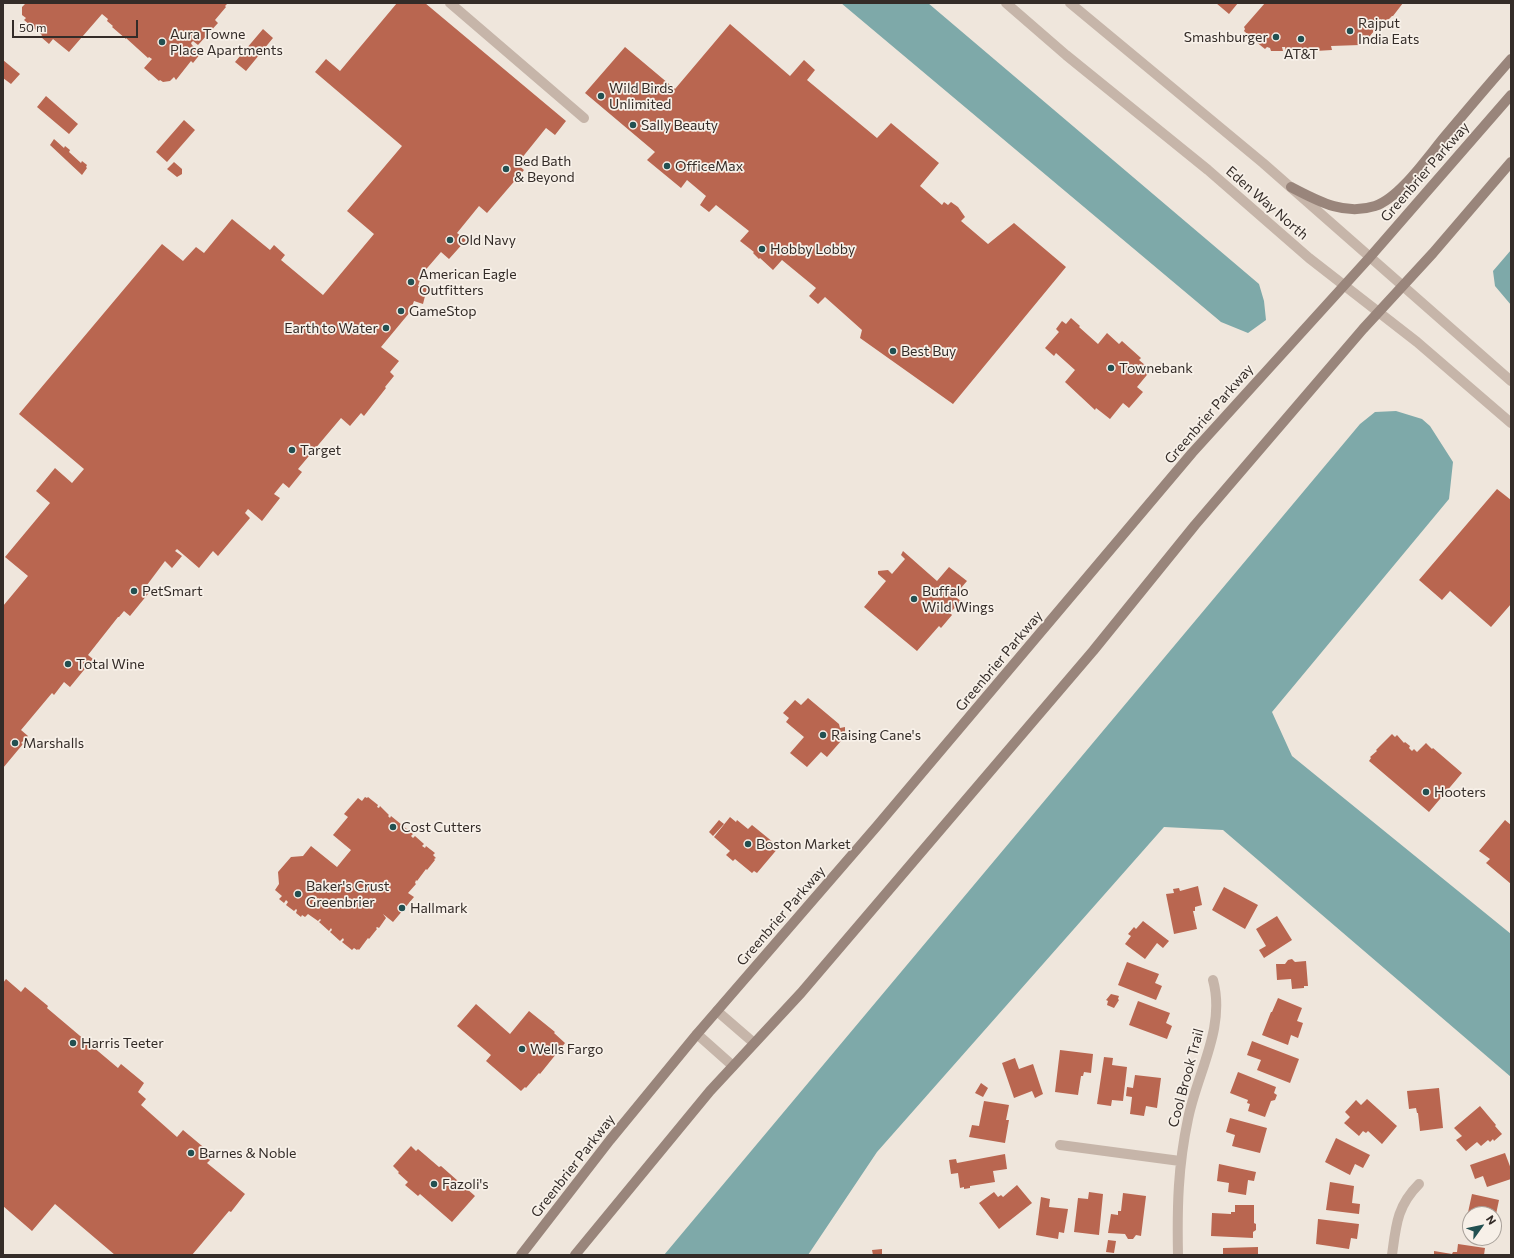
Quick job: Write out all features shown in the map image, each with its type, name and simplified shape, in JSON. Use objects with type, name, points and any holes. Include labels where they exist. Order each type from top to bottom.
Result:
[{"type":"main road","points":[[1291,187],[1326,205],[1342,208],[1367,208],[1376,206],[1386,200],[1408,180],[1511,59]]},
{"type":"main road","name":"Greenbrier Parkway","points":[[521,1255],[610,1140],[697,1034],[877,826],[1192,453],[1370,257],[1511,95]]},
{"type":"main road","points":[[575,1255],[710,1091],[801,993],[1092,651],[1195,525],[1363,329],[1433,253],[1511,162]]},
{"type":"street","points":[[450,3],[584,118]]},
{"type":"street","name":"Eden Way North","points":[[1006,3],[1208,170],[1343,285],[1417,342],[1511,422]]},
{"type":"street","name":"Eden Way North","points":[[1070,3],[1291,187],[1511,381]]},
{"type":"street","name":"Cool Brook Trail","points":[[1178,1255],[1177,1214],[1180,1161],[1196,1084],[1214,1031],[1216,1008],[1214,980]]},
{"type":"street","points":[[717,1011],[754,1043]]},
{"type":"street","points":[[697,1034],[733,1066]]},
{"type":"street","points":[[1060,1145],[1180,1161]]},
{"type":"street","points":[[1392,1255],[1399,1215],[1405,1201],[1419,1184]]},
{"type":"water","points":[[841,3],[928,3],[1259,284],[1264,301],[1266,320],[1248,333],[1221,322]]},
{"type":"water","points":[[1511,250],[1511,305],[1495,286],[1493,271]]},
{"type":"water","points":[[1396,411],[1422,419],[1430,426],[1453,462],[1449,499],[1272,712],[1292,756],[1511,934],[1511,1077],[1223,830],[1164,827],[877,1152],[808,1255],[664,1255],[1360,424],[1375,412]]},
{"type":"building","name":"Aura Towne Place Apartments","points":[[23,3],[228,3],[215,20],[218,23],[198,45],[193,41],[191,43],[201,53],[193,63],[191,61],[176,80],[174,77],[170,81],[163,82],[160,80],[159,81],[144,68],[152,59],[149,57],[148,58],[112,27],[113,26],[107,21],[108,19],[102,14],[69,52],[53,39],[49,44],[41,37],[42,35],[24,20],[26,18],[22,15],[22,7],[25,4]]},
{"type":"building","points":[[397,3],[425,3],[566,121],[555,135],[546,128],[517,164],[524,170],[487,213],[479,206],[457,233],[466,240],[449,259],[441,252],[422,274],[418,286],[427,288],[423,304],[414,301],[410,312],[381,347],[399,361],[390,372],[394,376],[364,416],[361,413],[350,426],[341,418],[298,469],[302,472],[289,488],[283,483],[274,494],[280,498],[262,521],[248,509],[245,513],[250,518],[218,556],[213,551],[199,568],[177,549],[175,551],[182,556],[172,568],[165,561],[147,585],[152,589],[130,616],[124,611],[118,617],[88,655],[93,659],[70,687],[64,682],[54,695],[52,693],[21,730],[28,736],[21,743],[23,744],[3,768],[3,606],[28,576],[5,557],[50,503],[36,491],[55,468],[72,483],[84,469],[19,414],[162,244],[183,261],[196,247],[204,253],[232,219],[270,250],[274,245],[285,255],[281,260],[323,295],[374,234],[347,211],[402,146],[315,72],[326,59],[340,71]]},
{"type":"building","points":[[1216,3],[1238,3],[1229,14]]},
{"type":"building","points":[[1265,3],[1403,3],[1393,16],[1386,22],[1383,20],[1365,42],[1362,39],[1359,41],[1360,45],[1331,46],[1332,50],[1299,52],[1298,49],[1286,51],[1285,47],[1282,47],[1283,51],[1271,51],[1270,48],[1267,47],[1265,49],[1255,41],[1257,39],[1255,38],[1254,40],[1244,31],[1244,27]]},
{"type":"building","points":[[730,24],[790,76],[804,60],[815,70],[807,80],[877,138],[891,123],[939,163],[920,186],[942,205],[944,202],[948,205],[951,202],[958,207],[965,217],[961,221],[988,244],[1014,223],[1066,267],[953,404],[860,338],[862,330],[825,297],[818,304],[809,296],[816,288],[782,260],[773,270],[760,258],[759,259],[753,253],[754,252],[740,241],[749,231],[716,205],[709,212],[700,205],[706,196],[687,180],[681,188],[647,160],[655,152],[585,93],[625,47],[675,89]]},
{"type":"building","points":[[263,29],[273,38],[246,71],[235,62]]},
{"type":"building","points":[[3,60],[20,74],[11,84],[3,78]]},
{"type":"building","points":[[46,96],[78,124],[69,134],[37,107]]},
{"type":"building","points":[[184,120],[195,130],[167,162],[156,152]]},
{"type":"building","points":[[54,139],[64,148],[65,146],[70,150],[69,152],[81,163],[82,161],[87,165],[87,168],[82,175],[50,145]]},
{"type":"building","points":[[174,162],[182,169],[182,174],[177,177],[167,169]]},
{"type":"building","name":"Townebank","points":[[1071,318],[1098,344],[1107,333],[1119,344],[1122,341],[1141,358],[1139,360],[1151,370],[1137,387],[1143,392],[1129,408],[1123,403],[1110,419],[1096,408],[1095,410],[1065,382],[1075,370],[1056,353],[1054,356],[1045,348],[1059,332],[1056,329],[1062,321],[1066,324]]},
{"type":"building","points":[[1497,489],[1511,500],[1511,604],[1491,627],[1450,591],[1442,600],[1419,580]]},
{"type":"building","name":"Buffalo Wild Wings","points":[[903,551],[937,581],[949,567],[967,581],[954,596],[961,601],[950,613],[952,615],[941,628],[939,626],[917,651],[864,607],[886,581],[878,574],[878,571],[888,570],[892,574],[905,559],[901,555]]},
{"type":"building","name":"Raising Cane's","points":[[808,698],[839,724],[840,728],[845,727],[845,740],[841,741],[827,757],[821,752],[807,767],[790,753],[804,737],[786,722],[789,718],[783,713],[795,700],[801,705]]},
{"type":"building","name":"Hooters","points":[[1392,734],[1395,737],[1397,735],[1404,743],[1405,742],[1410,746],[1409,748],[1412,751],[1414,749],[1417,752],[1426,743],[1462,773],[1429,812],[1369,761],[1371,758],[1370,757]]},
{"type":"building","points":[[365,797],[368,797],[378,805],[377,807],[379,808],[380,806],[390,818],[391,816],[402,825],[400,827],[401,828],[403,826],[413,834],[411,836],[413,838],[415,836],[424,844],[422,846],[425,848],[426,846],[435,853],[433,855],[436,858],[417,881],[416,880],[416,884],[408,893],[414,897],[393,922],[383,914],[386,918],[379,928],[376,928],[377,929],[359,950],[354,948],[352,950],[342,942],[344,940],[343,938],[340,941],[330,932],[332,930],[331,928],[329,931],[319,922],[321,920],[320,919],[318,921],[308,914],[305,917],[302,915],[301,917],[296,913],[296,909],[294,911],[286,905],[288,902],[286,900],[284,903],[279,899],[282,896],[275,890],[279,884],[278,872],[291,857],[303,856],[311,846],[337,867],[351,850],[333,835],[348,817],[344,814],[358,798],[362,801]]},
{"type":"building","name":"Boston Market","points":[[730,817],[736,822],[737,820],[748,829],[752,825],[779,847],[757,873],[754,871],[752,873],[735,859],[733,861],[726,855],[730,851],[714,837]]},
{"type":"building","points":[[719,820],[724,824],[713,836],[709,832]]},
{"type":"building","points":[[1505,820],[1511,825],[1511,884],[1486,863],[1490,859],[1479,851]]},
{"type":"building","points":[[1198,886],[1202,905],[1195,907],[1195,911],[1193,911],[1197,929],[1174,934],[1166,894],[1174,893],[1173,889],[1179,888],[1180,891]]},
{"type":"building","points":[[1224,887],[1258,905],[1245,929],[1212,910]]},
{"type":"building","points":[[1277,916],[1292,940],[1264,958],[1259,950],[1266,946],[1256,929]]},
{"type":"building","points":[[1143,921],[1169,941],[1163,948],[1157,943],[1145,959],[1125,944],[1131,936],[1128,934],[1134,927],[1136,929]]},
{"type":"building","points":[[1292,959],[1295,962],[1306,961],[1308,986],[1304,986],[1304,988],[1292,989],[1291,979],[1277,980],[1276,964],[1285,964],[1288,960]]},
{"type":"building","points":[[1127,962],[1159,974],[1155,983],[1162,986],[1156,1000],[1118,985]]},
{"type":"building","points":[[6,979],[21,992],[25,987],[48,1006],[47,1008],[118,1068],[121,1064],[144,1083],[138,1092],[146,1099],[141,1105],[177,1137],[183,1130],[214,1156],[207,1163],[245,1194],[231,1212],[229,1211],[192,1255],[115,1255],[55,1204],[32,1231],[3,1206],[3,983]]},
{"type":"building","points":[[1111,994],[1119,996],[1119,1000],[1114,1008],[1107,1005],[1108,1001],[1106,1000]]},
{"type":"building","points":[[1278,998],[1302,1008],[1297,1021],[1303,1023],[1298,1038],[1291,1035],[1288,1045],[1262,1035]]},
{"type":"building","points":[[1138,1001],[1170,1013],[1166,1023],[1172,1026],[1167,1039],[1129,1025]]},
{"type":"building","name":"Wells Fargo","points":[[476,1004],[510,1034],[529,1011],[555,1032],[554,1033],[565,1043],[540,1074],[539,1073],[526,1088],[525,1087],[521,1091],[486,1061],[491,1055],[457,1026]]},
{"type":"building","points":[[1252,1041],[1299,1059],[1290,1083],[1257,1070],[1261,1060],[1247,1055]]},
{"type":"building","points":[[1060,1050],[1093,1054],[1091,1073],[1084,1072],[1083,1076],[1081,1076],[1078,1095],[1055,1092]]},
{"type":"building","points":[[1104,1057],[1113,1058],[1112,1065],[1127,1067],[1123,1101],[1112,1100],[1111,1106],[1097,1104]]},
{"type":"building","points":[[1015,1058],[1019,1069],[1033,1064],[1043,1094],[1035,1098],[1032,1091],[1014,1098],[1002,1063]]},
{"type":"building","points":[[1238,1072],[1276,1087],[1274,1093],[1277,1095],[1275,1100],[1271,1101],[1265,1117],[1248,1111],[1250,1104],[1247,1103],[1248,1100],[1230,1093]]},
{"type":"building","points":[[1135,1075],[1161,1078],[1157,1108],[1146,1106],[1144,1116],[1130,1114],[1132,1097],[1126,1096],[1127,1087],[1133,1088]]},
{"type":"building","points":[[981,1083],[988,1088],[983,1097],[975,1093]]},
{"type":"building","points":[[1439,1088],[1443,1128],[1420,1131],[1416,1108],[1409,1109],[1407,1091]]},
{"type":"building","points":[[1367,1099],[1397,1126],[1382,1144],[1368,1131],[1366,1133],[1363,1131],[1359,1136],[1344,1123],[1350,1117],[1345,1112],[1356,1100],[1361,1105]]},
{"type":"building","points":[[984,1101],[1009,1105],[1006,1120],[1009,1120],[1005,1143],[969,1137],[972,1125],[979,1126]]},
{"type":"building","points":[[1480,1106],[1502,1134],[1494,1141],[1493,1139],[1490,1142],[1488,1140],[1481,1146],[1477,1142],[1466,1151],[1456,1140],[1462,1136],[1454,1128]]},
{"type":"building","points":[[1230,1118],[1267,1128],[1260,1153],[1232,1146],[1235,1135],[1226,1132]]},
{"type":"building","points":[[1336,1138],[1370,1155],[1363,1168],[1355,1164],[1350,1175],[1325,1162]]},
{"type":"building","name":"Fazoli's","points":[[411,1146],[416,1151],[418,1149],[439,1167],[441,1166],[475,1196],[452,1222],[420,1194],[418,1196],[405,1185],[408,1182],[393,1166]]},
{"type":"building","points":[[1505,1153],[1511,1169],[1511,1179],[1487,1187],[1483,1176],[1475,1179],[1470,1165]]},
{"type":"building","points":[[1005,1154],[1007,1169],[993,1171],[995,1182],[970,1186],[970,1188],[964,1189],[964,1187],[960,1188],[958,1173],[951,1174],[949,1160],[956,1159],[957,1163]]},
{"type":"building","points":[[1219,1164],[1256,1172],[1254,1181],[1248,1180],[1246,1195],[1228,1192],[1229,1183],[1217,1181]]},
{"type":"building","points":[[1330,1182],[1354,1186],[1352,1203],[1360,1204],[1359,1214],[1326,1210]]},
{"type":"building","points":[[1017,1185],[1032,1203],[999,1229],[979,1203],[994,1192],[998,1197],[1001,1195],[1003,1197]]},
{"type":"building","points":[[1089,1192],[1103,1194],[1099,1235],[1074,1232],[1078,1198],[1088,1199]]},
{"type":"building","points":[[1123,1193],[1146,1196],[1141,1236],[1136,1235],[1133,1239],[1128,1239],[1125,1234],[1108,1233],[1111,1214],[1118,1215],[1118,1211],[1121,1211]]},
{"type":"building","points":[[1472,1194],[1499,1200],[1498,1206],[1469,1206]]},
{"type":"building","points":[[1041,1197],[1050,1199],[1049,1207],[1068,1209],[1064,1233],[1059,1232],[1058,1239],[1036,1235]]},
{"type":"building","points":[[1235,1205],[1254,1205],[1254,1223],[1256,1224],[1256,1230],[1253,1232],[1253,1238],[1211,1236],[1212,1213],[1231,1214],[1231,1212],[1235,1212]]},
{"type":"building","points":[[1318,1219],[1359,1224],[1357,1239],[1351,1238],[1349,1249],[1316,1244]]},
{"type":"building","points":[[1108,1240],[1116,1241],[1114,1253],[1106,1252]]},
{"type":"building","points":[[1458,1244],[1462,1245],[1462,1246],[1485,1248],[1484,1255],[1434,1255],[1434,1251],[1452,1254],[1453,1252],[1457,1252]]},
{"type":"building","points":[[1258,1247],[1258,1255],[1223,1255],[1223,1248]]},
{"type":"building","points":[[882,1249],[882,1255],[873,1255],[872,1250]]},
{"type":"place","name":"Rajput India Eats","points":[[1350,31]]},
{"type":"place","name":"Smashburger","points":[[1276,37]]},
{"type":"place","name":"AT&T","points":[[1301,39]]},
{"type":"place","name":"Aura Towne Place Apartments","points":[[162,42]]},
{"type":"place","name":"Wild Birds Unlimited","points":[[601,96]]},
{"type":"place","name":"Sally Beauty","points":[[633,125]]},
{"type":"place","name":"OfficeMax","points":[[667,166]]},
{"type":"place","name":"Bed Bath & Beyond","points":[[506,169]]},
{"type":"place","name":"Old Navy","points":[[450,240]]},
{"type":"place","name":"Hobby Lobby","points":[[762,249]]},
{"type":"place","name":"American Eagle Outfitters","points":[[411,282]]},
{"type":"place","name":"GameStop","points":[[401,311]]},
{"type":"place","name":"Earth to Water","points":[[386,328]]},
{"type":"place","name":"Best Buy","points":[[893,351]]},
{"type":"place","name":"Townebank","points":[[1111,368]]},
{"type":"place","name":"Target","points":[[292,450]]},
{"type":"place","name":"PetSmart","points":[[134,591]]},
{"type":"place","name":"Buffalo Wild Wings","points":[[914,599]]},
{"type":"place","name":"Total Wine","points":[[68,664]]},
{"type":"place","name":"Raising Cane's","points":[[823,735]]},
{"type":"place","name":"Marshalls","points":[[15,743]]},
{"type":"place","name":"Hooters","points":[[1426,792]]},
{"type":"place","name":"Cost Cutters","points":[[393,827]]},
{"type":"place","name":"Boston Market","points":[[748,844]]},
{"type":"place","name":"Baker's Crust Greenbrier","points":[[298,894]]},
{"type":"place","name":"Hallmark","points":[[402,908]]},
{"type":"place","name":"Harris Teeter","points":[[73,1043]]},
{"type":"place","name":"Wells Fargo","points":[[522,1049]]},
{"type":"place","name":"Barnes & Noble","points":[[191,1153]]},
{"type":"place","name":"Fazoli's","points":[[434,1184]]}]
